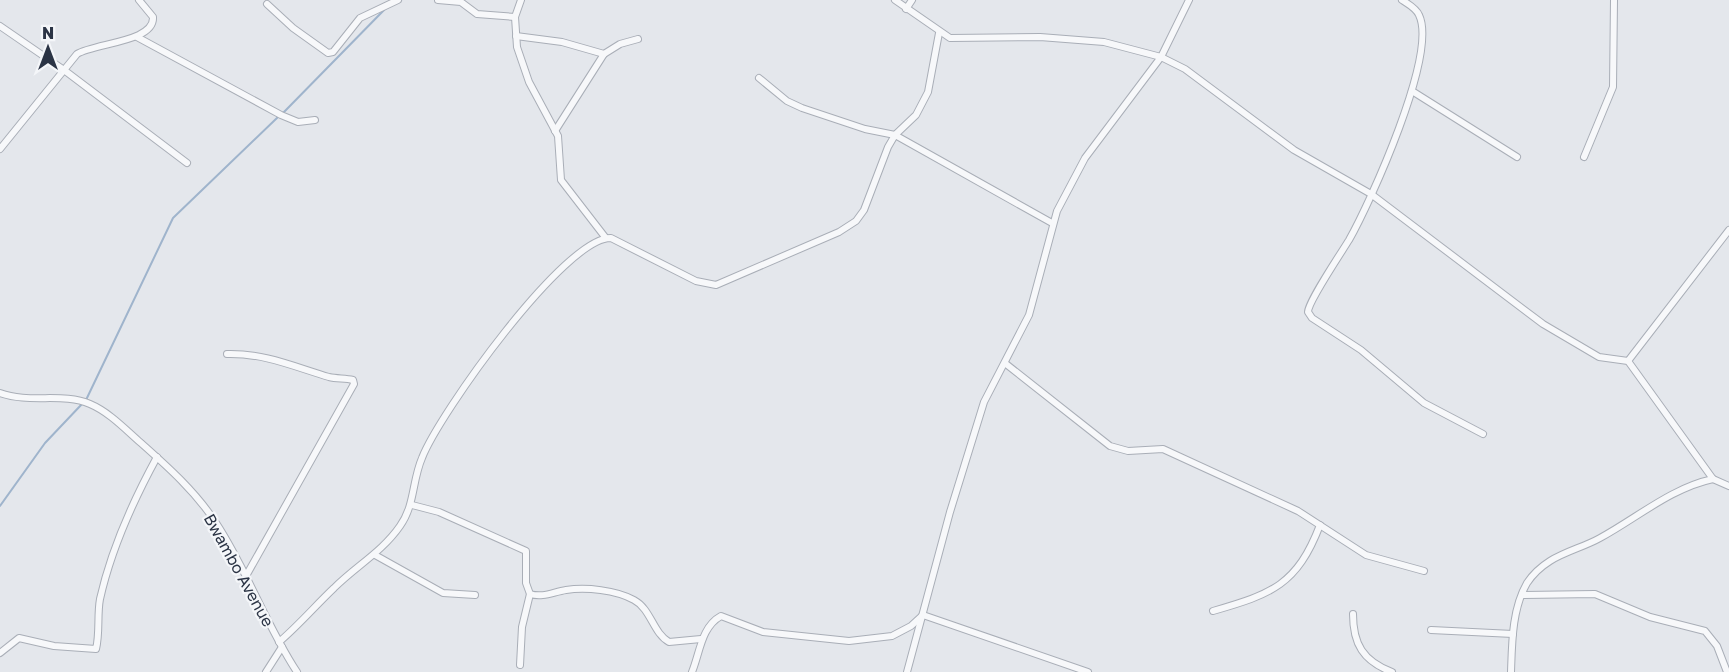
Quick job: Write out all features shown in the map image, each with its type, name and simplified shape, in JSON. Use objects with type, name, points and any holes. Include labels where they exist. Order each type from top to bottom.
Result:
[{"type":"street","points":[[0,149],[77,54],[84,50],[137,37],[150,29],[154,20],[152,14],[139,0]]},
{"type":"street","points":[[267,3],[293,28],[328,53],[333,52],[360,18],[398,0]]},
{"type":"street","points":[[438,0],[461,2],[483,16],[515,17]]},
{"type":"street","points":[[521,0],[515,17],[522,67],[555,131],[561,180],[606,237],[623,242],[696,281],[708,285],[723,283],[839,232],[856,221],[895,135],[915,116],[928,92],[939,33]]},
{"type":"street","points":[[895,0],[939,33],[956,39],[1040,37],[1104,42],[1161,57],[1185,69],[1294,150],[1371,194],[1543,324],[1599,357],[1628,361],[1713,479],[1729,486]]},
{"type":"street","points":[[906,9],[912,0]]},
{"type":"street","points":[[907,672],[984,402],[1029,315],[1052,223],[1085,158],[1161,57],[1188,0]]},
{"type":"street","points":[[1402,0],[1419,15],[1421,24],[1422,45],[1412,91],[1371,194],[1351,237],[1308,307],[1310,315],[1361,350],[1424,403],[1483,434]]},
{"type":"street","points":[[1584,157],[1613,87],[1614,0]]},
{"type":"street","points":[[0,26],[64,70],[187,163]]},
{"type":"street","points":[[516,36],[562,42],[604,54]]},
{"type":"street","points":[[137,37],[281,115],[298,122],[315,120]]},
{"type":"street","points":[[555,131],[604,54],[620,44],[638,39]]},
{"type":"street","points":[[759,78],[787,101],[801,108],[865,129],[895,135],[1052,223]]},
{"type":"street","points":[[1412,91],[1517,157]]},
{"type":"street","points":[[1628,361],[1729,230]]},
{"type":"street","points":[[266,672],[280,645],[333,588],[375,555],[399,527],[412,505],[422,457],[459,393],[530,300],[561,268],[606,237]]},
{"type":"street","points":[[227,354],[242,353],[290,363],[329,377],[352,380],[354,384],[246,576]]},
{"type":"street","points":[[1006,363],[1110,446],[1128,451],[1163,449],[1298,511],[1366,555],[1424,571]]},
{"type":"street","name":"Bwambo Avenue","points":[[0,393],[44,400],[78,399],[91,404],[112,418],[157,457],[190,489],[216,522],[280,645],[297,672]]},
{"type":"street","points":[[0,653],[19,639],[54,646],[96,649],[99,609],[106,579],[121,535],[157,457]]},
{"type":"street","points":[[1511,672],[1513,634],[1522,595],[1528,582],[1548,562],[1581,548],[1683,489],[1713,479]]},
{"type":"street","points":[[412,505],[439,512],[526,551],[526,583],[530,594],[522,627],[520,665]]},
{"type":"street","points":[[1213,610],[1267,593],[1284,582],[1306,560],[1320,525]]},
{"type":"street","points":[[375,555],[443,593],[475,595]]},
{"type":"street","points":[[530,594],[537,596],[567,590],[614,593],[634,599],[641,605],[660,634],[669,642],[701,639]]},
{"type":"street","points":[[1522,595],[1595,594],[1650,617],[1705,631],[1718,646],[1727,672]]},
{"type":"street","points":[[1353,614],[1354,637],[1359,648],[1372,663],[1392,672]]},
{"type":"street","points":[[692,672],[699,655],[701,639],[721,616],[763,632],[849,641],[892,636],[911,626],[923,615]]},
{"type":"street","points":[[923,615],[1088,672]]},
{"type":"street","points":[[1431,630],[1513,634]]},
{"type":"waterway","points":[[283,113],[386,8]]},
{"type":"waterway","points":[[86,400],[173,218],[278,117]]},
{"type":"waterway","points":[[0,506],[45,443],[82,404]]}]
